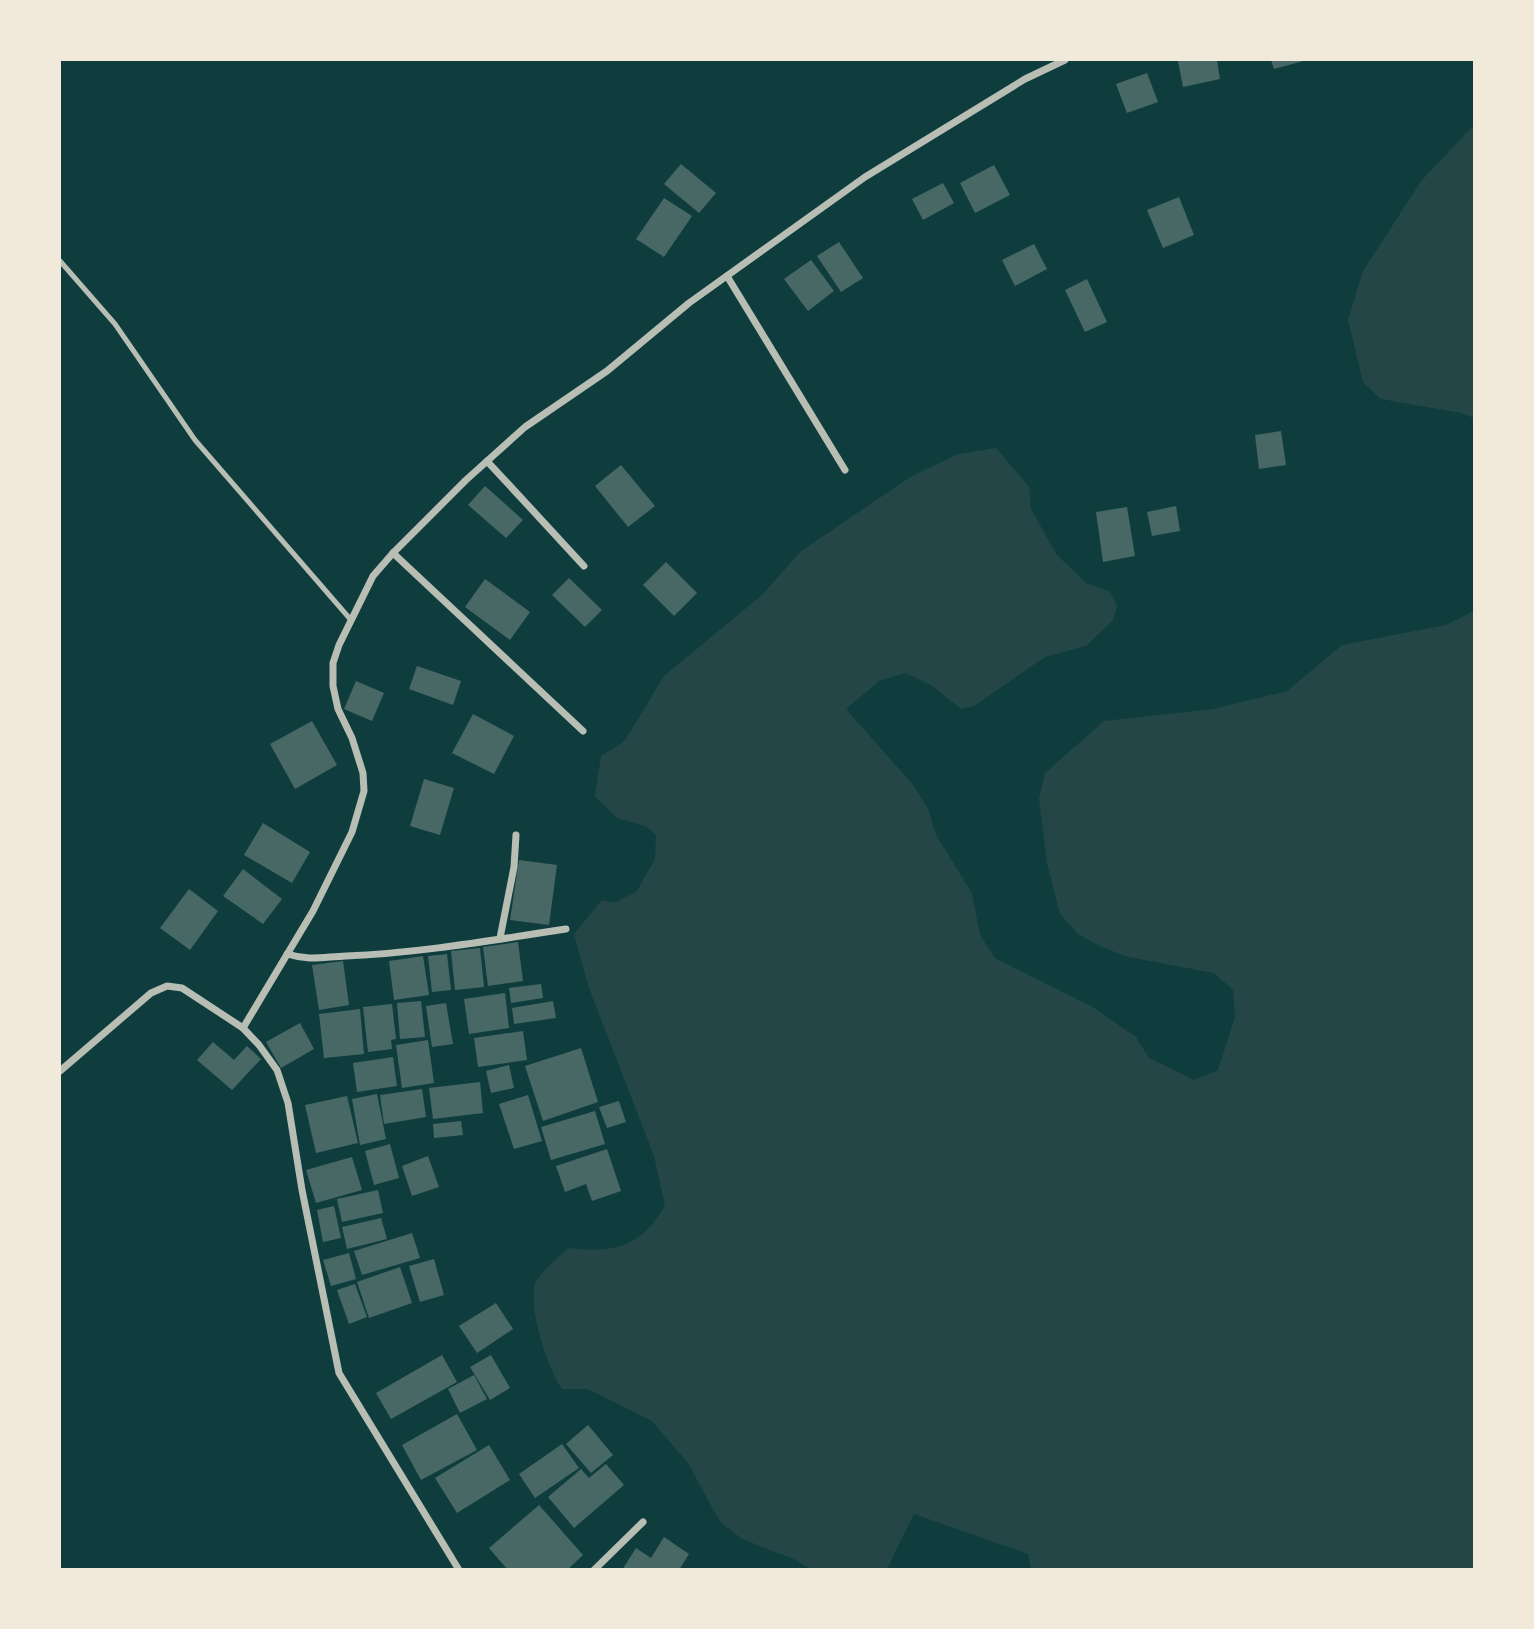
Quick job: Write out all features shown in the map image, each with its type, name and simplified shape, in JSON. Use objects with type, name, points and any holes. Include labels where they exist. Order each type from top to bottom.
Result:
[{"type":"street","points":[[243,1028],[313,911],[352,832],[364,791],[359,757],[338,709],[333,686],[333,663],[373,576],[487,461],[525,428],[607,371],[689,303],[865,177],[1025,79],[1065,60]]},
{"type":"street","points":[[727,276],[845,470]]},
{"type":"street","points":[[487,461],[584,566]]},
{"type":"street","points":[[393,553],[583,731]]},
{"type":"street","points":[[500,939],[514,867],[516,835]]},
{"type":"street","points":[[287,954],[306,960],[387,954],[566,929]]},
{"type":"street","points":[[60,1071],[151,993],[167,986],[182,988],[243,1028],[259,1045],[277,1070],[288,1103],[302,1190],[339,1373],[459,1570]]},
{"type":"street","points":[[594,1570],[643,1522]]},
{"type":"lane","points":[[60,261],[115,324],[195,440],[351,620]]},
{"type":"shaded area","points":[[1474,125],[1474,418],[1461,413],[1381,399],[1363,382],[1348,320],[1363,271],[1422,180]]},
{"type":"shaded area","points":[[996,448],[1029,487],[1031,509],[1056,554],[1086,583],[1109,591],[1117,606],[1113,620],[1086,646],[1045,657],[974,706],[961,709],[931,685],[905,673],[879,681],[846,709],[914,786],[928,809],[936,835],[972,893],[980,935],[995,958],[1091,1006],[1136,1037],[1149,1058],[1194,1080],[1218,1070],[1235,1017],[1233,990],[1214,973],[1128,957],[1102,947],[1079,935],[1060,914],[1047,863],[1039,799],[1045,773],[1104,721],[1213,709],[1287,691],[1342,645],[1446,625],[1474,611],[1474,1569],[1031,1569],[1028,1554],[914,1514],[887,1569],[810,1569],[794,1559],[742,1539],[720,1522],[688,1463],[652,1421],[588,1389],[562,1389],[551,1368],[534,1308],[537,1280],[568,1248],[612,1248],[635,1239],[656,1220],[665,1206],[654,1156],[589,988],[574,934],[602,900],[614,903],[637,891],[655,859],[656,835],[645,826],[617,818],[595,796],[601,756],[624,742],[664,676],[762,595],[801,551],[912,476],[958,454]]},
{"type":"building","points":[[1217,60],[1220,79],[1183,87],[1178,61]]},
{"type":"building","points":[[1271,60],[1307,60],[1274,69]]},
{"type":"building","points":[[1147,73],[1158,102],[1127,113],[1116,84]]},
{"type":"building","points":[[681,164],[716,193],[699,213],[664,184]]},
{"type":"building","points":[[994,165],[1010,195],[975,213],[960,183]]},
{"type":"building","points":[[943,183],[954,203],[923,220],[912,199]]},
{"type":"building","points":[[1179,197],[1194,235],[1163,248],[1147,210]]},
{"type":"building","points":[[664,198],[692,216],[664,257],[636,239]]},
{"type":"building","points":[[839,242],[863,278],[841,292],[817,256]]},
{"type":"building","points":[[1034,244],[1047,269],[1015,286],[1002,260]]},
{"type":"building","points":[[811,260],[834,291],[808,311],[784,279]]},
{"type":"building","points":[[1087,279],[1107,322],[1085,332],[1065,290]]},
{"type":"building","points":[[1281,431],[1286,465],[1259,469],[1255,435]]},
{"type":"building","points":[[621,465],[655,506],[628,527],[595,486]]},
{"type":"building","points":[[485,486],[523,520],[506,538],[468,505]]},
{"type":"building","points":[[1176,506],[1180,531],[1152,536],[1147,512]]},
{"type":"building","points":[[1127,507],[1135,556],[1103,562],[1096,512]]},
{"type":"building","points":[[666,562],[697,593],[674,616],[643,585]]},
{"type":"building","points":[[569,578],[602,610],[585,627],[552,595]]},
{"type":"building","points":[[485,579],[530,612],[510,640],[465,607]]},
{"type":"building","points":[[417,666],[461,681],[453,705],[409,689]]},
{"type":"building","points":[[356,681],[384,693],[372,721],[344,709]]},
{"type":"building","points":[[473,714],[514,736],[494,774],[452,753]]},
{"type":"building","points":[[312,721],[337,765],[295,789],[270,744]]},
{"type":"building","points":[[424,779],[454,788],[440,835],[410,826]]},
{"type":"building","points":[[263,823],[310,852],[292,883],[244,855]]},
{"type":"building","points":[[519,860],[557,865],[549,925],[510,920]]},
{"type":"building","points":[[243,869],[282,899],[263,924],[223,896]]},
{"type":"building","points":[[189,889],[218,911],[190,950],[160,928]]},
{"type":"building","points":[[518,942],[523,981],[488,986],[483,947]]},
{"type":"building","points":[[480,948],[484,987],[455,990],[451,951]]},
{"type":"building","points":[[447,954],[451,990],[432,992],[428,956]]},
{"type":"building","points":[[423,956],[429,995],[394,1000],[389,961]]},
{"type":"building","points":[[343,961],[349,1005],[319,1010],[312,965]]},
{"type":"building","points":[[541,984],[543,998],[511,1003],[509,988]]},
{"type":"building","points":[[505,993],[509,1028],[469,1034],[464,999]]},
{"type":"building","points":[[421,1001],[425,1037],[400,1039],[397,1003]]},
{"type":"building","points":[[553,1001],[556,1018],[514,1024],[512,1008]]},
{"type":"building","points":[[446,1003],[453,1044],[432,1047],[426,1006]]},
{"type":"building","points":[[392,1004],[396,1039],[391,1040],[392,1049],[368,1052],[363,1007]]},
{"type":"building","points":[[360,1009],[364,1054],[324,1058],[319,1014]]},
{"type":"building","points":[[300,1023],[314,1049],[281,1068],[266,1042]]},
{"type":"building","points":[[523,1031],[527,1060],[478,1067],[474,1038]]},
{"type":"building","points":[[428,1040],[434,1083],[402,1088],[396,1045]]},
{"type":"building","points":[[213,1042],[234,1060],[247,1046],[261,1059],[232,1090],[197,1060]]},
{"type":"building","points":[[581,1048],[598,1102],[543,1121],[525,1066]]},
{"type":"building","points":[[393,1057],[397,1086],[357,1092],[353,1063]]},
{"type":"building","points":[[509,1065],[514,1088],[491,1093],[486,1071]]},
{"type":"building","points":[[480,1082],[483,1113],[433,1119],[429,1088]]},
{"type":"building","points":[[422,1089],[426,1117],[384,1124],[380,1095]]},
{"type":"building","points":[[377,1094],[386,1139],[360,1145],[352,1099]]},
{"type":"building","points":[[528,1095],[542,1141],[514,1149],[499,1104]]},
{"type":"building","points":[[347,1096],[358,1143],[316,1153],[305,1105]]},
{"type":"building","points":[[619,1101],[626,1122],[607,1128],[599,1107]]},
{"type":"building","points":[[595,1111],[605,1144],[551,1160],[541,1127]]},
{"type":"building","points":[[461,1121],[463,1135],[434,1138],[433,1124]]},
{"type":"building","points":[[390,1144],[399,1178],[374,1185],[365,1151]]},
{"type":"building","points":[[607,1149],[621,1191],[592,1201],[586,1184],[565,1192],[556,1166]]},
{"type":"building","points":[[428,1156],[439,1187],[412,1196],[402,1166]]},
{"type":"building","points":[[352,1157],[362,1190],[316,1203],[306,1170]]},
{"type":"building","points":[[378,1190],[383,1213],[342,1222],[337,1199]]},
{"type":"building","points":[[334,1206],[341,1238],[323,1242],[317,1210]]},
{"type":"building","points":[[381,1218],[387,1239],[347,1249],[342,1227]]},
{"type":"building","points":[[412,1233],[420,1258],[362,1275],[354,1251]]},
{"type":"building","points":[[349,1253],[356,1279],[331,1286],[323,1260]]},
{"type":"building","points":[[434,1259],[444,1295],[420,1302],[409,1266]]},
{"type":"building","points":[[400,1267],[412,1303],[369,1318],[357,1282]]},
{"type":"building","points":[[355,1284],[367,1317],[349,1324],[337,1290]]},
{"type":"building","points":[[496,1303],[513,1329],[477,1353],[459,1326]]},
{"type":"building","points":[[442,1355],[457,1382],[391,1419],[376,1393]]},
{"type":"building","points":[[491,1355],[510,1388],[490,1400],[470,1367]]},
{"type":"building","points":[[474,1375],[487,1399],[460,1413],[448,1389]]},
{"type":"building","points":[[457,1414],[477,1450],[421,1480],[402,1445]]},
{"type":"building","points":[[588,1425],[613,1455],[591,1473],[566,1444]]},
{"type":"building","points":[[562,1444],[579,1468],[535,1498],[519,1474]]},
{"type":"building","points":[[489,1445],[510,1480],[457,1513],[435,1478]]},
{"type":"building","points":[[606,1464],[624,1485],[574,1528],[548,1497],[581,1469],[589,1478]]},
{"type":"building","points":[[539,1505],[583,1555],[567,1570],[508,1570],[489,1548]]},
{"type":"building","points":[[664,1537],[689,1554],[679,1570],[622,1570],[636,1548],[651,1558]]}]
